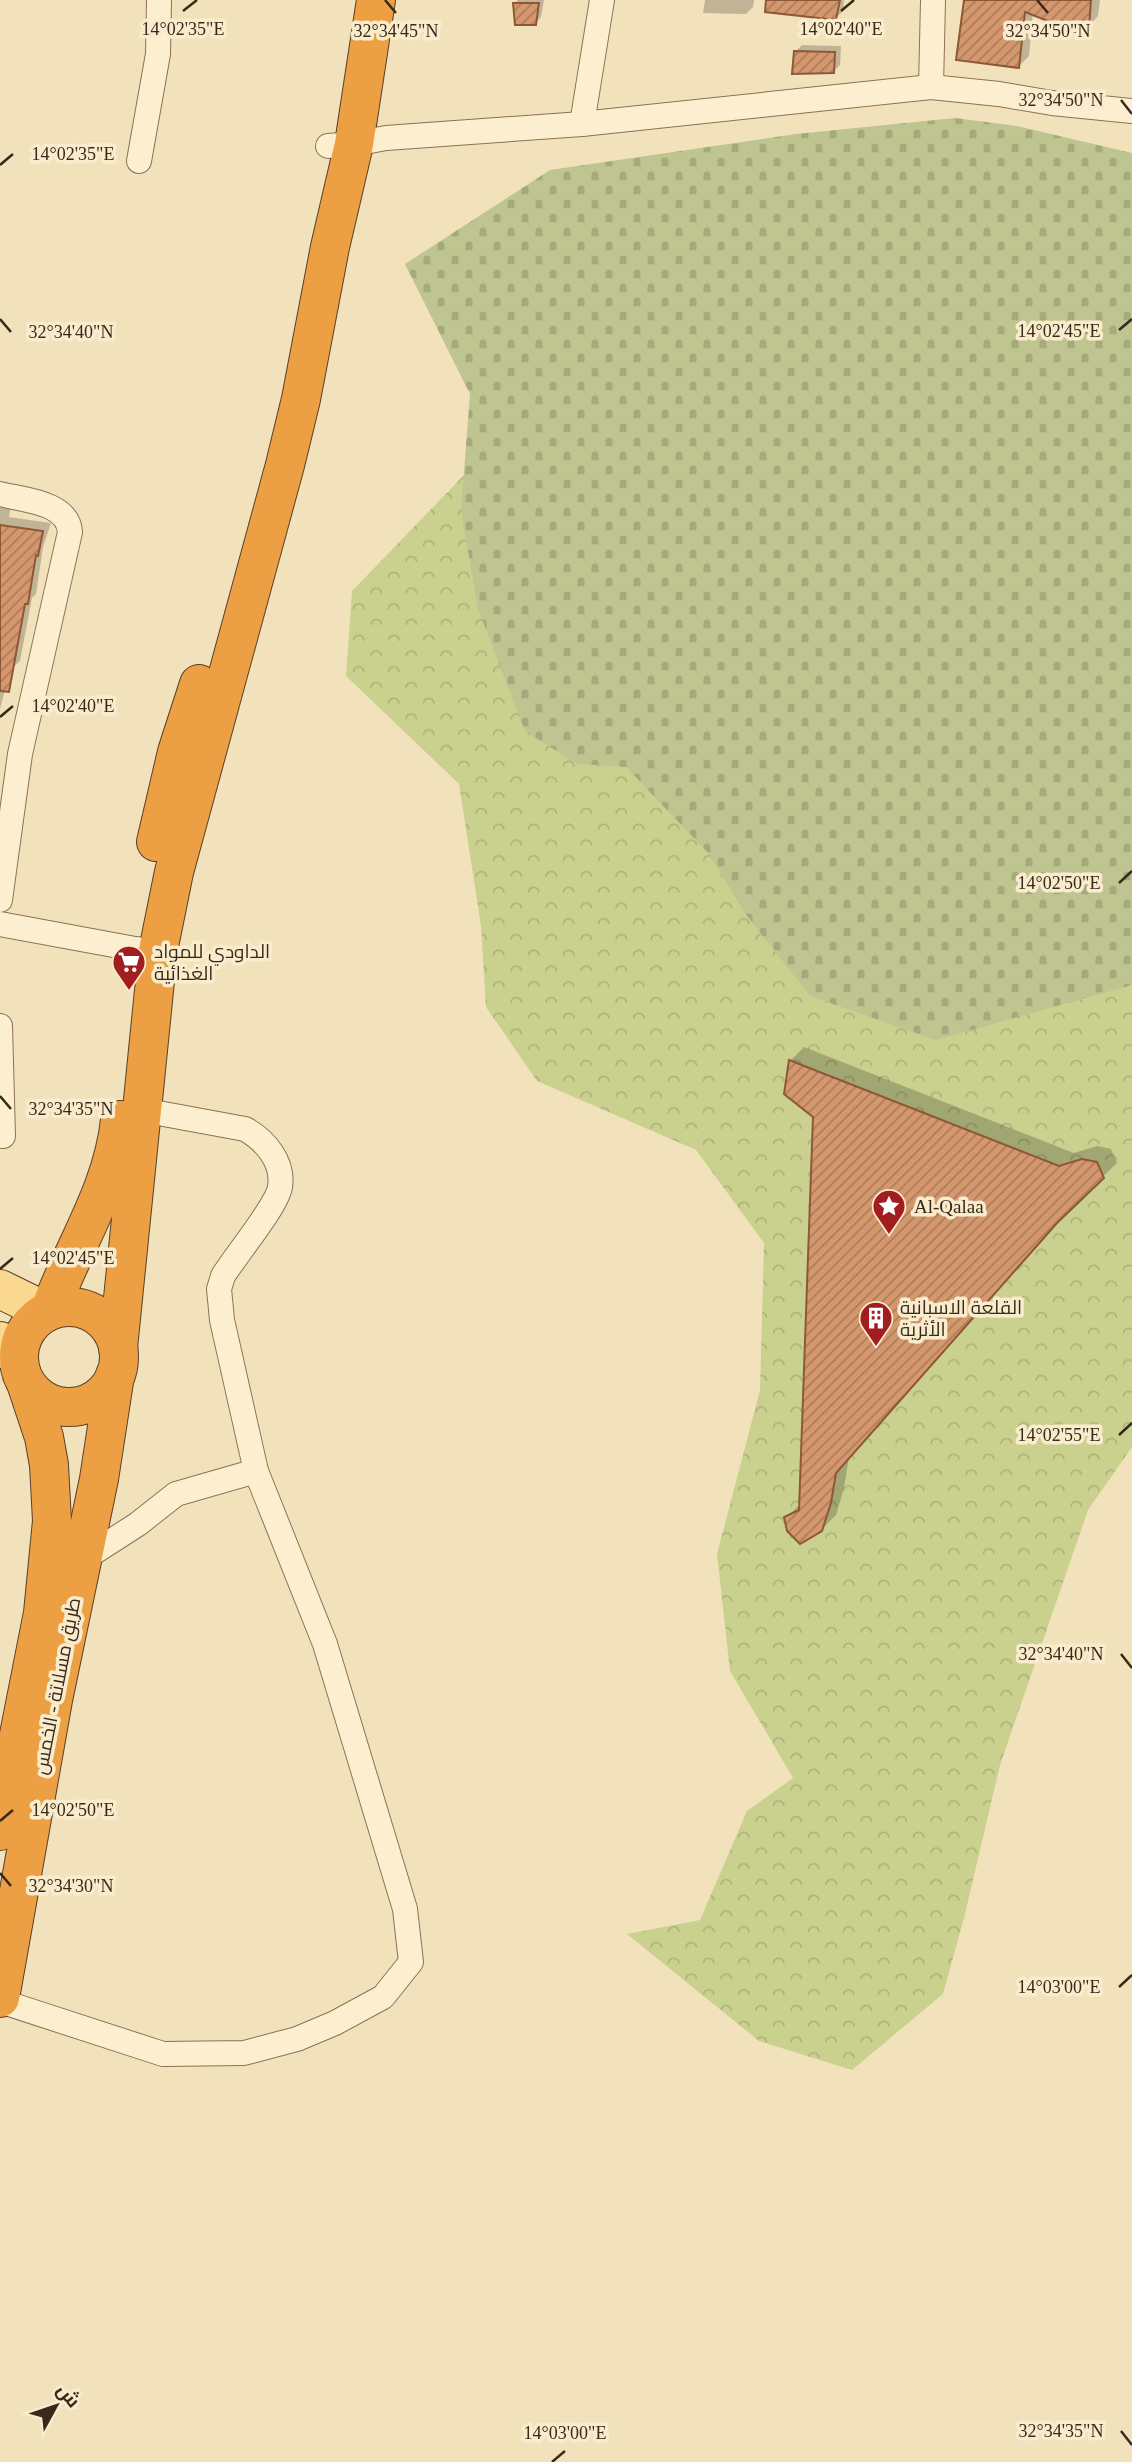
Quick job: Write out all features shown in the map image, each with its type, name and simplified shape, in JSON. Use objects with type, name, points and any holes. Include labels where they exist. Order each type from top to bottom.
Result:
[{"type":"highway","points":[[341,145],[339,96],[353,0]]},
{"type":"highway","points":[[48,1311],[97,1206],[116,1144],[146,950],[150,868],[175,763],[262,464],[376,0]]},
{"type":"highway","name":"طريق مسلاتة - الخمس","points":[[0,1999],[53,1700],[99,1479],[116,1362],[142,1110],[146,950]]},
{"type":"highway","points":[[64,1307],[79,1308],[93,1313],[113,1334],[116,1362],[107,1389],[95,1399],[80,1405],[50,1403],[36,1395],[15,1361],[25,1331],[48,1311],[64,1307]]},
{"type":"highway","name":"طريق مسلاتة - الخمس","points":[[0,1831],[43,1613],[52,1521],[49,1465],[44,1437],[15,1361]]},
{"type":"main road","points":[[0,1289],[48,1311]]},
{"type":"street","points":[[139,161],[158,54],[159,0]]},
{"type":"street","points":[[582,124],[602,0]]},
{"type":"street","points":[[931,87],[933,0]]},
{"type":"street","points":[[341,145],[386,138],[582,124],[931,87],[1132,111]]},
{"type":"street","points":[[0,494],[54,508],[67,518],[69,525],[67,545],[10,753],[0,900]]},
{"type":"street","points":[[0,924],[146,950]]},
{"type":"street","points":[[0,1026],[4,1136]]},
{"type":"street","points":[[0,1999],[163,2054],[244,2053],[296,2039],[335,2023],[383,1997],[411,1962],[405,1909],[325,1644],[256,1471],[222,1320],[219,1289],[229,1266],[275,1201],[281,1186],[278,1168],[269,1148],[259,1137],[245,1129],[142,1110]]},
{"type":"street","points":[[82,1560],[138,1524],[176,1494],[256,1471]]},
{"type":"green space","points":[[955,118],[1017,126],[1132,153],[1132,985],[936,1040],[810,996],[744,912],[710,855],[626,767],[577,764],[525,731],[478,609],[461,511],[470,394],[405,264],[550,170],[796,134]]},
{"type":"green space","points":[[464,475],[1132,887],[1132,1447],[1088,1510],[1000,1765],[943,1994],[852,2070],[759,2041],[627,1934],[700,1920],[747,1811],[793,1778],[730,1671],[717,1554],[760,1390],[764,1243],[696,1150],[537,1081],[486,1007],[481,926],[459,784],[346,676],[352,591]]},
{"type":"building","points":[[766,0],[840,0],[836,20],[765,12]]},
{"type":"building","points":[[964,0],[1091,0],[1089,28],[1083,27],[1076,32],[1025,12],[1019,68],[956,60]]},
{"type":"building","points":[[513,3],[539,3],[536,25],[515,25]]},
{"type":"building","points":[[794,51],[835,52],[834,73],[792,74]]},
{"type":"building","points":[[0,525],[43,531],[28,604],[25,604],[9,692],[0,691]]},
{"type":"building","name":"القلعة الاسبانية الأثرية","points":[[789,1060],[1059,1166],[1082,1159],[1097,1162],[1104,1178],[1057,1223],[836,1473],[831,1503],[822,1531],[800,1544],[787,1531],[784,1517],[799,1510],[813,1117],[784,1094]]},
{"type":"place","name":"الداودي للمواد الغذائية","points":[[129,992]]},
{"type":"place","name":"Al-Qalaa","points":[[889,1236]]},
{"type":"place","name":"القلعة الاسبانية الأثرية","points":[[876,1348]]}]
